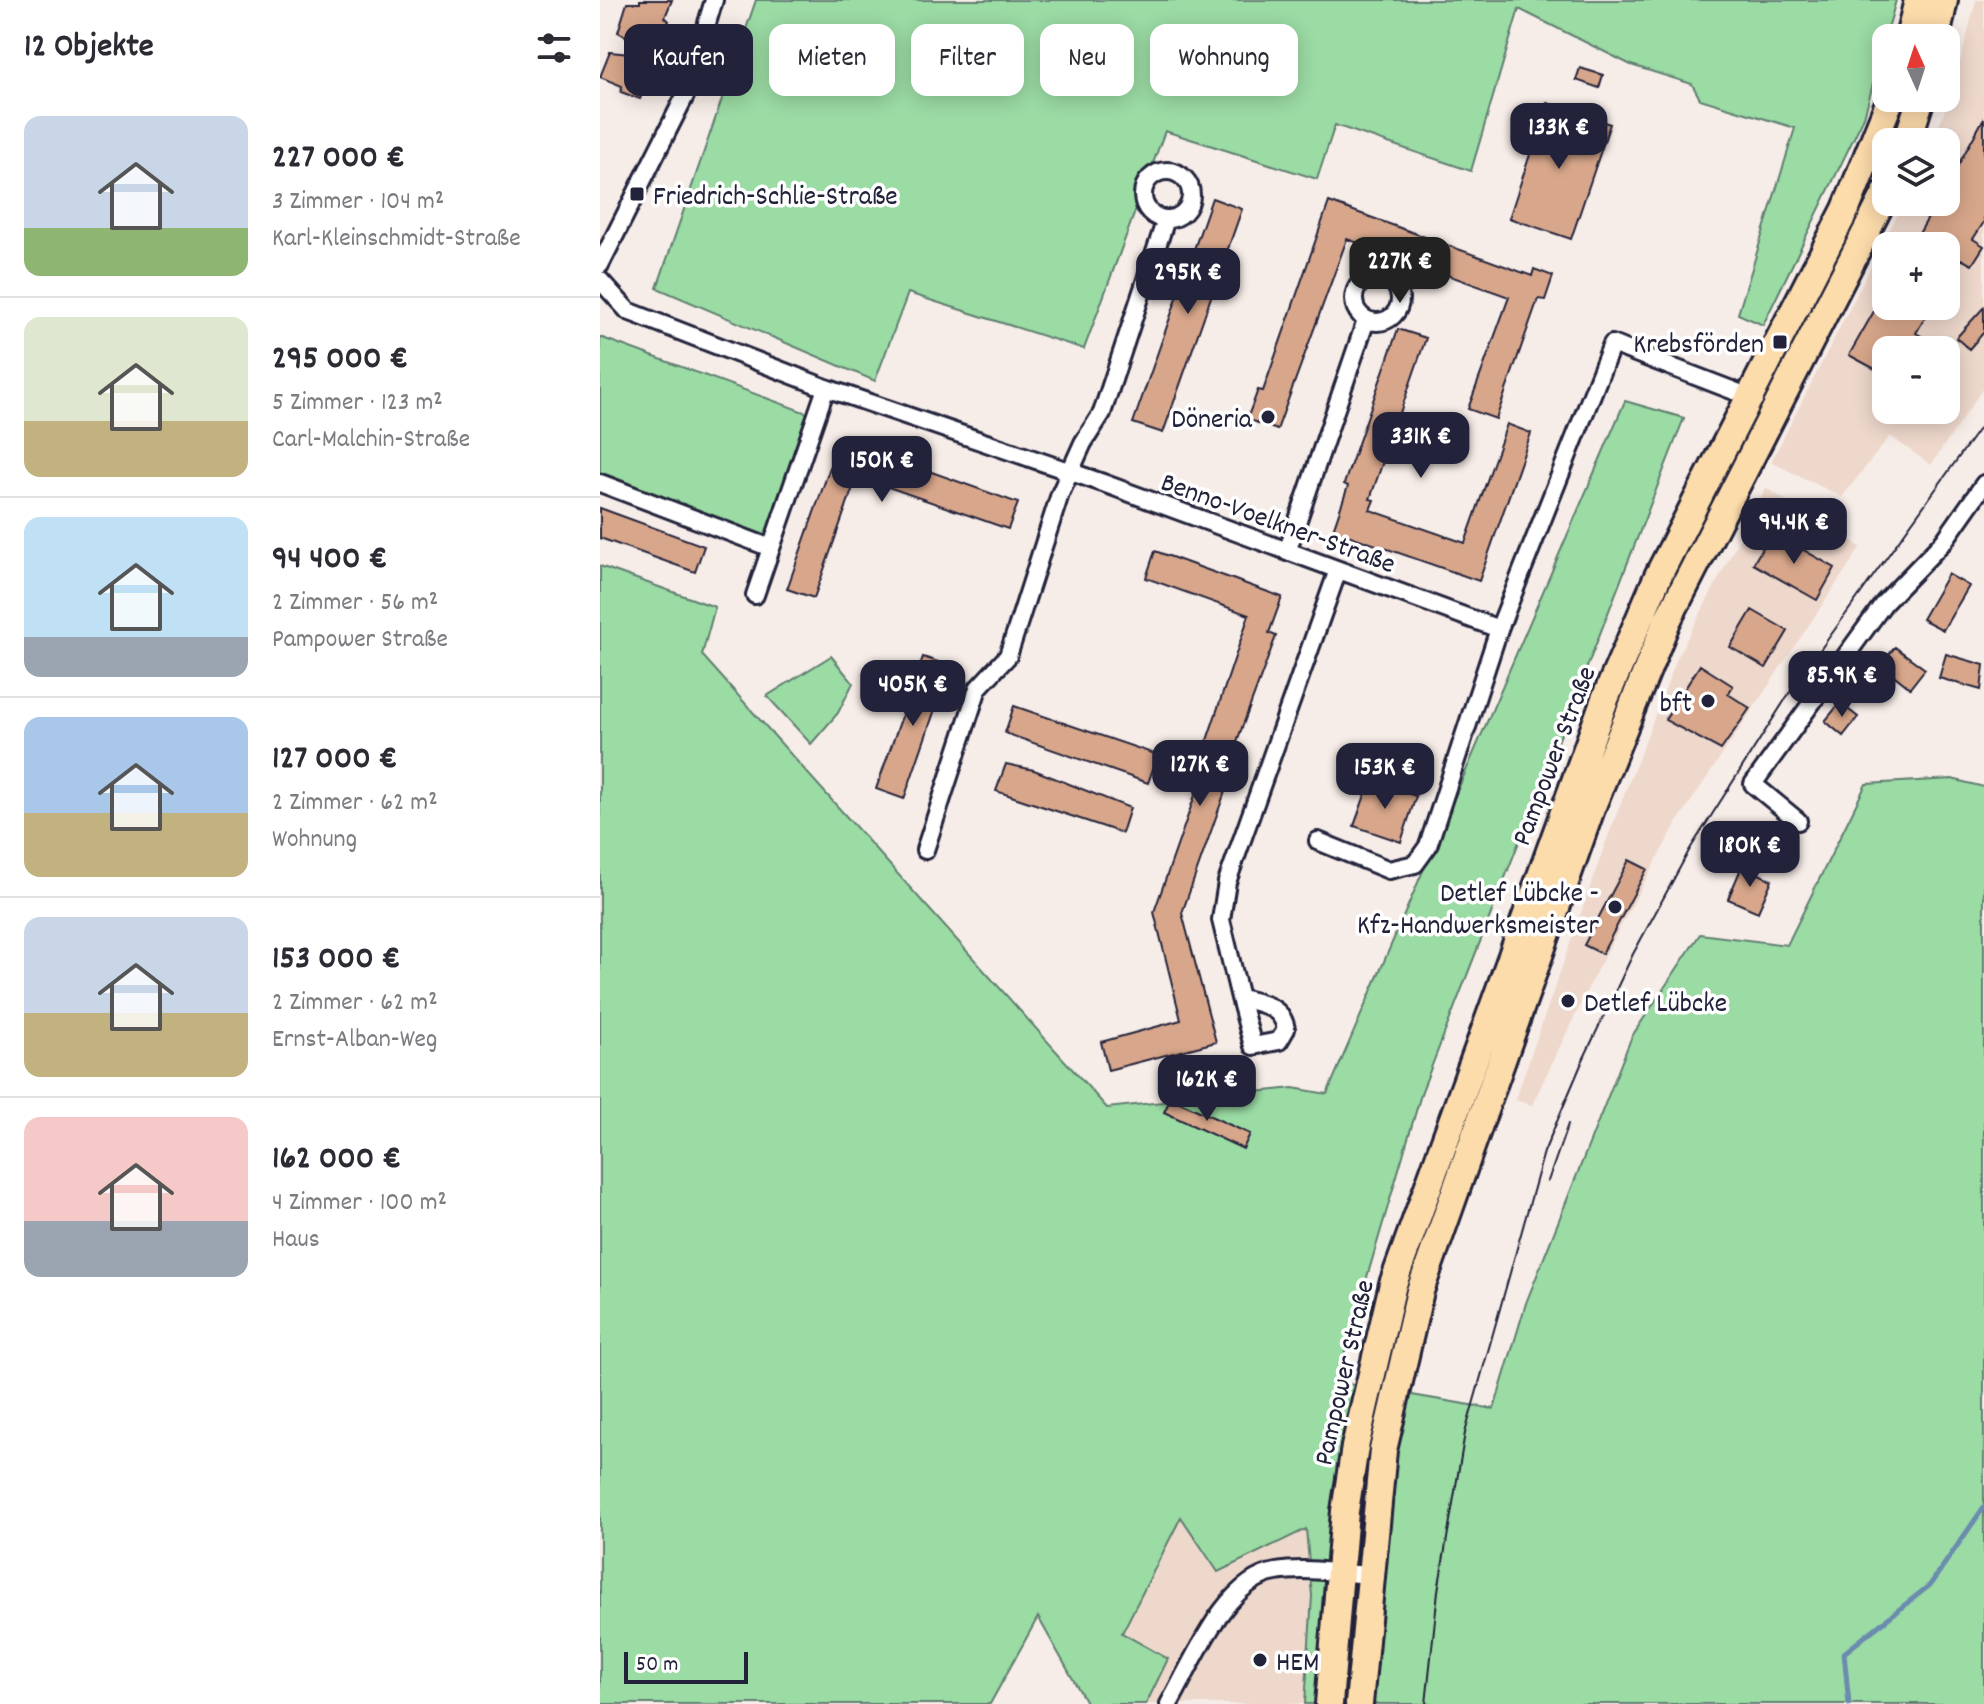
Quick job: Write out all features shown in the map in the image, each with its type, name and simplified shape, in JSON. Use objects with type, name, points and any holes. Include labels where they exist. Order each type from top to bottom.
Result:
[{"type":"main road","points":[[1912,24],[1918,0]]},
{"type":"main road","points":[[1939,24],[1944,0]]},
{"type":"main road","name":"Pampower Straße","points":[[1329,1704],[1339,1573],[1355,1447],[1393,1284],[1605,699],[1658,576],[1846,209],[1885,112]]},
{"type":"main road","name":"Pampower Straße","points":[[1359,1704],[1383,1450],[1420,1291],[1592,806],[1684,584],[1874,216]]},
{"type":"street","points":[[600,265],[685,96],[714,0]]},
{"type":"street","points":[[925,850],[978,688],[1008,656],[1060,494],[1072,474],[1083,443],[1102,413],[1166,219]]},
{"type":"street","name":"Benno-Voelkner-Straße","points":[[600,280],[628,311],[826,388],[1499,629]]},
{"type":"street","points":[[1287,552],[1366,320]]},
{"type":"street","points":[[1318,841],[1389,870],[1415,864],[1428,846],[1499,629],[1612,344],[1776,407]]},
{"type":"street","points":[[755,595],[826,388]]},
{"type":"street","points":[[600,483],[771,548]]},
{"type":"street","points":[[1798,821],[1753,784],[1884,603],[1944,541],[1984,484]]},
{"type":"street","points":[[1240,998],[1221,920],[1227,882],[1338,570]]},
{"type":"street","points":[[1169,1704],[1225,1606],[1247,1584],[1272,1573],[1370,1575]]},
{"type":"shaded area","points":[[1976,0],[1984,0],[1984,387],[1960,422],[1960,336],[1872,336],[1872,424],[1959,424],[1931,465],[1890,436],[1842,497],[1771,462],[1872,265],[1872,320],[1960,320],[1960,232],[1889,232],[1897,216],[1960,216],[1960,128],[1938,128],[1944,112],[1960,112],[1960,63]]},
{"type":"shaded area","points":[[1766,488],[1861,547],[1676,824],[1595,974],[1532,1105],[1515,1100],[1605,844],[1678,656]]},
{"type":"shaded area","points":[[1181,1517],[1267,1546],[1306,1528],[1312,1596],[1305,1704],[1146,1704],[1168,1659],[1121,1633]]},
{"type":"green space","points":[[756,0],[1896,0],[1889,24],[1872,24],[1872,88],[1864,117],[1763,325],[1738,314],[1795,128],[1700,99],[1692,84],[1631,65],[1519,9],[1471,171],[1335,125],[1317,179],[1165,131],[1084,349],[908,293],[875,381],[657,288],[723,96],[753,96],[753,24],[748,24]]},
{"type":"green space","points":[[600,337],[807,413],[765,536],[600,472]]},
{"type":"green space","points":[[1625,401],[1684,418],[1422,1091],[1336,1382],[1494,1409],[1526,1303],[1632,1036],[1700,934],[1787,945],[1866,784],[1952,779],[1984,787],[1984,1704],[1305,1704],[1312,1596],[1306,1529],[1218,1572],[1181,1517],[1122,1633],[1168,1659],[1146,1704],[1087,1704],[1038,1617],[990,1704],[600,1704],[600,566],[715,607],[702,655],[1107,1108],[1293,1088],[1327,1094]]},
{"type":"green space","points":[[831,656],[853,683],[838,713],[811,744],[767,696]]},
{"type":"building","points":[[640,0],[672,0],[665,17],[669,21],[667,24],[624,24],[624,35],[618,32],[627,3],[640,3]]},
{"type":"building","points":[[610,52],[624,53],[624,93],[621,92],[622,86],[600,77]]},
{"type":"building","points":[[1580,68],[1603,75],[1599,88],[1576,80]]},
{"type":"building","points":[[1547,103],[1610,124],[1571,239],[1509,218]]},
{"type":"building","points":[[1984,118],[1984,222],[1973,239],[1984,246],[1972,265],[1960,261],[1960,232],[1920,232],[1929,216],[1960,216],[1960,162]]},
{"type":"building","points":[[1212,198],[1242,209],[1163,433],[1133,423]]},
{"type":"building","points":[[1329,202],[1532,276],[1534,269],[1553,276],[1545,300],[1538,299],[1496,419],[1468,409],[1509,297],[1347,239],[1277,430],[1247,419],[1258,390],[1263,391]]},
{"type":"building","points":[[1984,307],[1984,332],[1969,349],[1958,336]]},
{"type":"building","points":[[1872,315],[1872,320],[1924,320],[1916,333],[1921,336],[1872,336],[1872,367],[1849,355]]},
{"type":"building","points":[[1398,329],[1426,338],[1370,499],[1374,500],[1370,510],[1465,543],[1507,424],[1531,433],[1479,581],[1333,530],[1348,486],[1344,484]]},
{"type":"building","points":[[840,439],[1018,503],[1008,529],[857,476],[814,598],[787,589]]},
{"type":"building","points":[[600,508],[704,546],[695,572],[600,538]]},
{"type":"building","points":[[1772,532],[1835,568],[1817,600],[1753,564]]},
{"type":"building","points":[[1155,551],[1282,597],[1269,633],[1276,636],[1220,787],[1226,789],[1182,913],[1216,1042],[1108,1070],[1101,1042],[1181,1020],[1154,912],[1200,781],[1194,779],[1249,615],[1146,578]]},
{"type":"building","points":[[1948,574],[1969,586],[1943,630],[1922,619]]},
{"type":"building","points":[[1752,610],[1788,631],[1766,668],[1730,647]]},
{"type":"building","points":[[1895,647],[1925,669],[1910,688],[1881,665]]},
{"type":"building","points":[[1946,654],[1984,665],[1981,690],[1939,678]]},
{"type":"building","points":[[923,657],[950,666],[904,799],[876,789]]},
{"type":"building","name":"bft","points":[[1700,665],[1733,686],[1728,694],[1750,708],[1721,750],[1665,720]]},
{"type":"building","points":[[1840,703],[1858,717],[1843,736],[1825,721]]},
{"type":"building","points":[[1014,706],[1158,755],[1148,783],[1005,733]]},
{"type":"building","points":[[1006,764],[1034,770],[1130,808],[1122,833],[996,791]]},
{"type":"building","points":[[1370,781],[1416,796],[1401,842],[1354,826]]},
{"type":"building","name":"Detlef Lübcke - Kfz-Handwerksmeister","points":[[1629,860],[1647,869],[1602,954],[1584,945]]},
{"type":"building","points":[[1742,866],[1772,880],[1758,912],[1728,899]]},
{"type":"building","points":[[1171,1098],[1250,1134],[1243,1149],[1164,1112]]},
{"type":"waterway","points":[[1849,1704],[1844,1653],[1930,1585],[1984,1507]]},
{"type":"tram line","points":[[1426,1704],[1438,1591],[1465,1433],[1544,1152],[1583,1060],[1633,954],[1690,849],[1792,689],[1984,422]]},
{"type":"tram line","points":[[1548,1181],[1568,1124]]},
{"type":"place","name":"Friedrich-Schlie-Straße","points":[[637,194]]},
{"type":"place","name":"Krebsförden","points":[[1780,342]]},
{"type":"place","name":"Döneria","points":[[1268,417]]},
{"type":"place","name":"bft","points":[[1708,701]]},
{"type":"place","name":"Detlef Lübcke - Kfz-Handwerksmeister","points":[[1615,907]]},
{"type":"place","name":"Detlef Lübcke","points":[[1568,1001]]},
{"type":"place","name":"HEM","points":[[1260,1660]]}]
